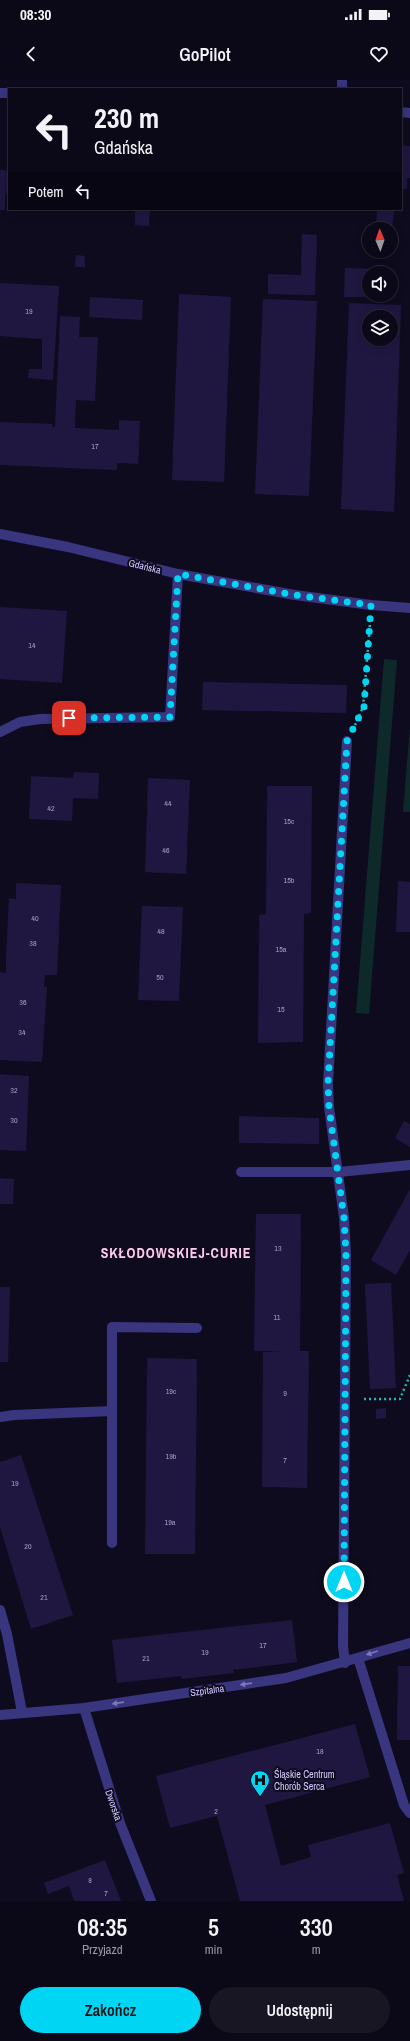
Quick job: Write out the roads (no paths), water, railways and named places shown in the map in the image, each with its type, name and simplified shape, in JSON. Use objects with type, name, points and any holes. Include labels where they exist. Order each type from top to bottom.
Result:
[{"type":"street","name":"Gdańska","points":[[0,534],[68,546],[178,574],[295,595],[371,605],[410,608]]},
{"type":"street","points":[[0,732],[20,722],[40,719],[170,717],[178,574]]},
{"type":"street","points":[[346,1663],[343,1646],[346,1253],[339,1172],[329,1107],[328,1084],[347,741]]},
{"type":"street","points":[[241,1172],[339,1172],[410,1165]]},
{"type":"street","points":[[112,1543],[112,1327],[197,1328]]},
{"type":"street","points":[[0,1417],[14,1415],[112,1411]]},
{"type":"street","points":[[0,1610],[7,1634],[22,1712]]},
{"type":"street","name":"Szpitalna","points":[[0,1715],[84,1708],[286,1678],[346,1663],[376,1651],[410,1643]]},
{"type":"street","points":[[358,1658],[404,1805],[410,1814]]},
{"type":"street","name":"Dworska","points":[[84,1708],[120,1823],[151,1901]]},
{"type":"place","name":"Śląskie Centrum Chorób Serca","points":[[260,1797]]},
{"type":"district","name":"SKŁODOWSKIEJ-CURIE","points":[[176,1253]]}]
